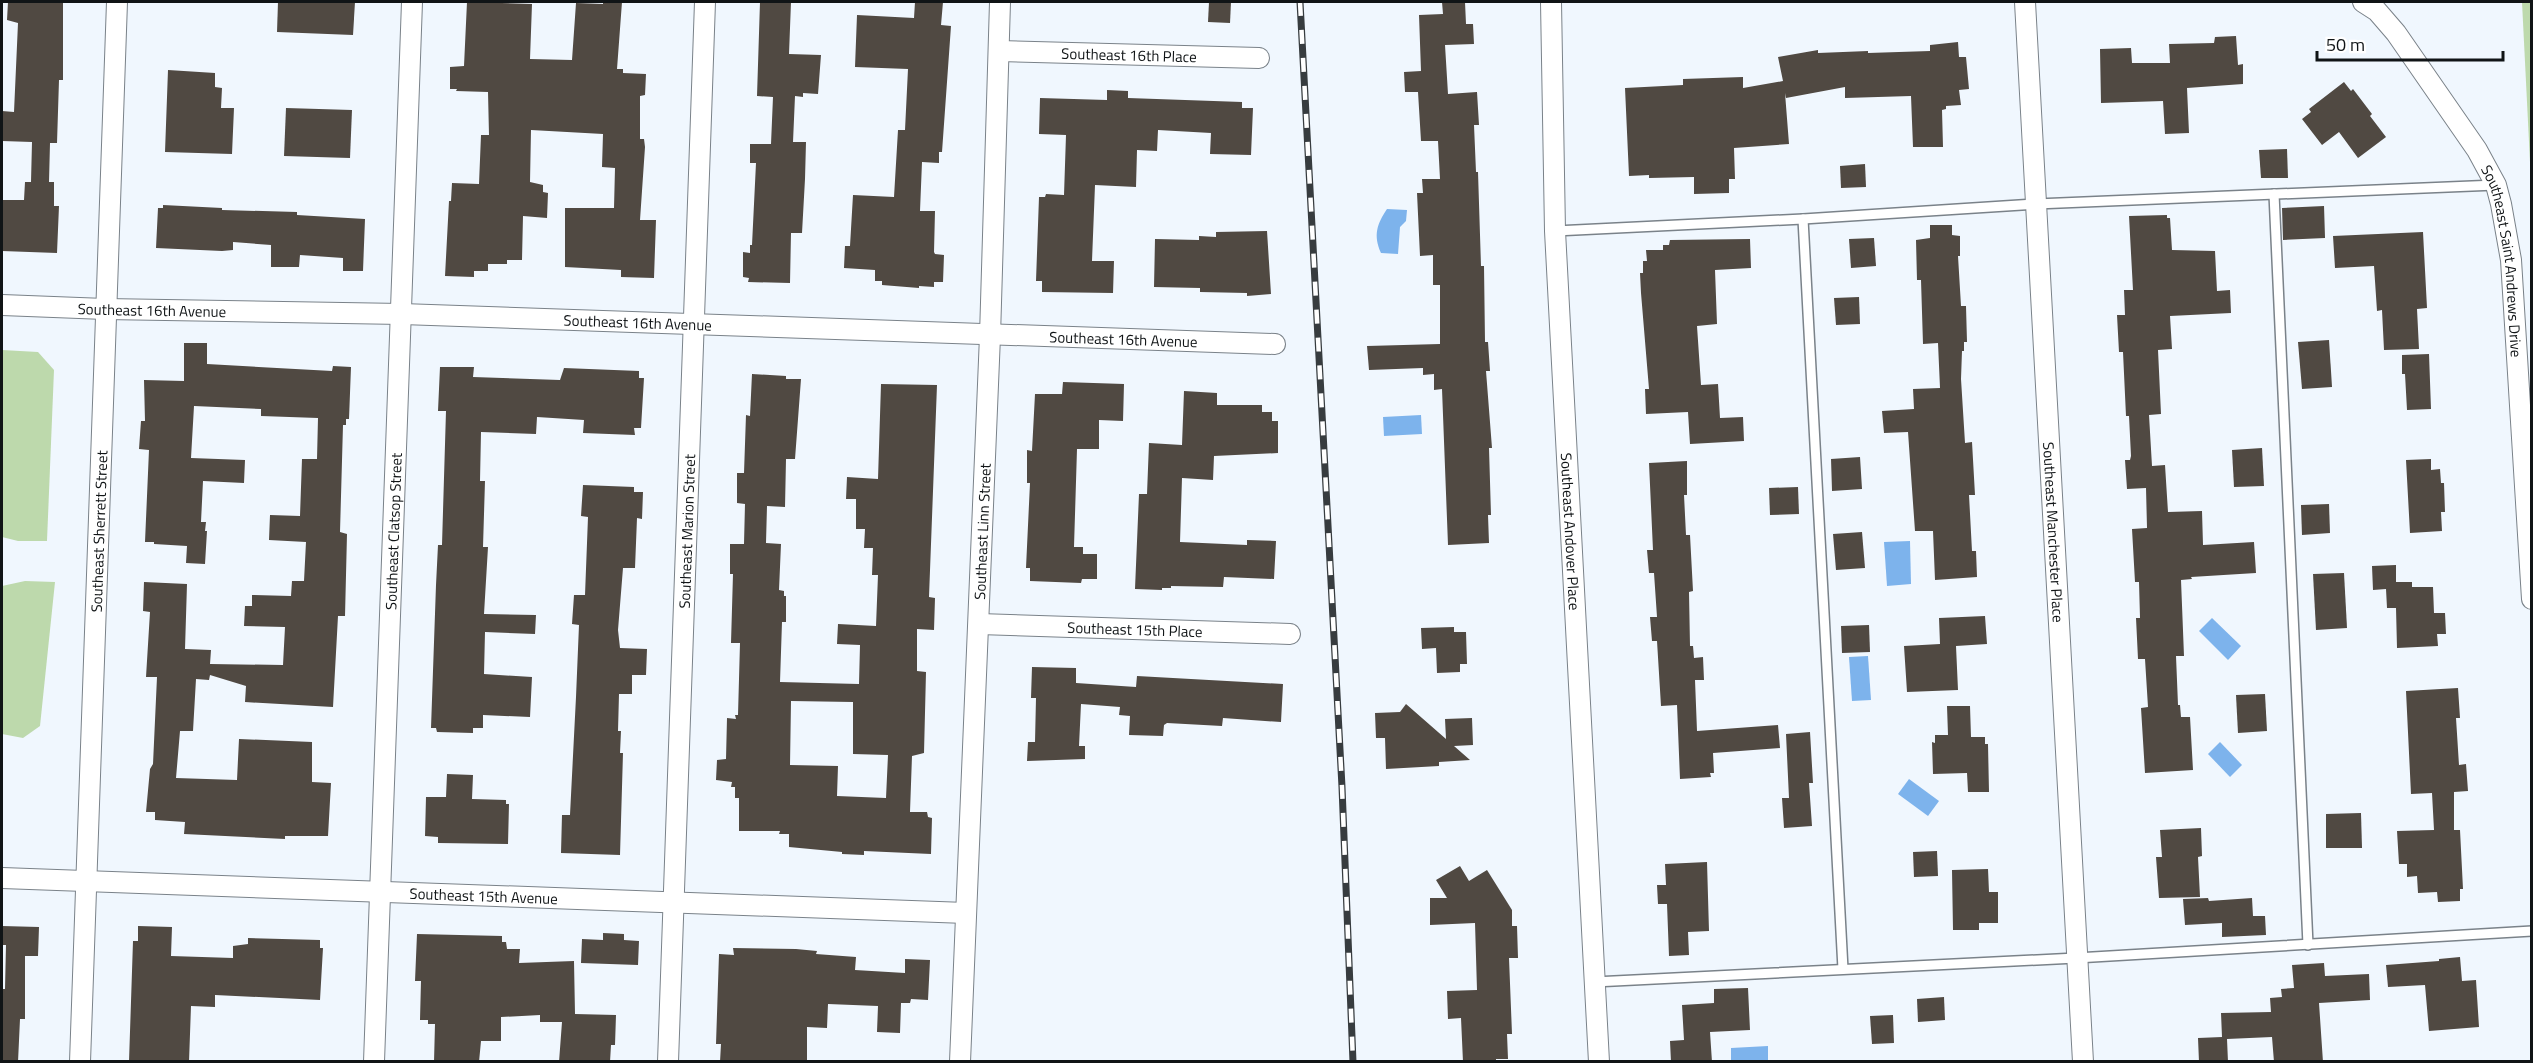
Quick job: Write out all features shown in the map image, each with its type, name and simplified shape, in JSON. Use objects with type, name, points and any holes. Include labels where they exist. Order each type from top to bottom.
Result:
[{"type":"street","name":"Southeast Sherrett Street","points":[[80,1062],[117,2]]},
{"type":"street","name":"Southeast Clatsop Street","points":[[374,1062],[412,2]]},
{"type":"street","name":"Southeast Marion Street","points":[[668,1062],[705,2]]},
{"type":"street","name":"Southeast Linn Street","points":[[960,1062],[990,336],[1000,2]]},
{"type":"street","name":"Southeast Andover Place","points":[[1551,2],[1555,231],[1599,1062]]},
{"type":"street","name":"Southeast Manchester Place","points":[[2025,2],[2083,1062]]},
{"type":"street","name":"Southeast Saint Andrews Drive","points":[[2363,2],[2377,11],[2396,33],[2477,150],[2496,185],[2507,230],[2511,260],[2532,599]]},
{"type":"street","name":"Southeast 16th Place","points":[[999,51],[1259,58]]},
{"type":"street","name":"Southeast 16th Avenue","points":[[2,305],[402,314],[1275,344]]},
{"type":"street","name":"Southeast 15th Place","points":[[979,624],[1290,634]]},
{"type":"street","name":"Southeast 15th Avenue","points":[[2,878],[966,913]]},
{"type":"lane","points":[[1555,231],[1803,219],[2036,204],[2496,185]]},
{"type":"lane","points":[[2274,194],[2308,945]]},
{"type":"lane","points":[[1803,219],[1843,969]]},
{"type":"lane","points":[[1594,982],[2076,958],[2532,931]]},
{"type":"green space","points":[[2522,2],[2531,2],[2531,182]]},
{"type":"green space","points":[[2,350],[38,352],[54,370],[47,541],[18,541],[2,537]]},
{"type":"green space","points":[[25,581],[55,582],[40,726],[23,738],[2,734],[2,586]]},
{"type":"water","points":[[1387,209],[1407,210],[1406,221],[1400,227],[1398,254],[1381,253],[1377,241],[1377,230]]},
{"type":"water","points":[[1421,415],[1422,434],[1384,436],[1383,417]]},
{"type":"water","points":[[1910,541],[1911,584],[1887,586],[1884,542]]},
{"type":"water","points":[[2212,618],[2241,646],[2228,660],[2199,631]]},
{"type":"water","points":[[1868,656],[1871,700],[1852,701],[1849,657]]},
{"type":"water","points":[[2220,742],[2242,765],[2230,777],[2208,754]]},
{"type":"water","points":[[1909,779],[1939,801],[1928,816],[1898,794]]},
{"type":"water","points":[[1768,1046],[1768,1061],[1731,1061],[1731,1048]]},
{"type":"building","points":[[8,2],[63,2],[63,80],[59,80],[57,143],[50,143],[49,182],[54,182],[54,206],[59,206],[57,253],[2,251],[2,200],[24,200],[25,182],[31,182],[32,142],[2,141],[2,111],[14,112],[18,23],[7,20]]},
{"type":"building","points":[[278,2],[355,2],[353,35],[277,32]]},
{"type":"building","points":[[467,2],[532,4],[530,59],[572,60],[576,3],[622,2],[617,69],[623,69],[623,73],[646,74],[645,95],[640,96],[640,139],[644,139],[645,147],[640,220],[656,220],[654,278],[621,277],[621,270],[565,267],[565,208],[614,208],[615,168],[602,167],[603,134],[531,130],[530,182],[543,185],[543,192],[548,193],[547,218],[523,216],[522,260],[507,260],[507,264],[488,264],[488,271],[474,271],[474,277],[445,276],[452,183],[479,184],[481,135],[489,135],[488,92],[450,89],[450,67],[464,66]]},
{"type":"building","points":[[760,2],[791,2],[789,54],[821,55],[818,94],[803,93],[803,97],[795,96],[793,142],[806,142],[802,233],[791,233],[790,283],[748,282],[749,278],[743,277],[743,252],[750,253],[750,245],[752,245],[756,163],[750,163],[750,144],[771,144],[773,97],[757,96]]},
{"type":"building","points":[[915,2],[943,2],[941,25],[951,26],[942,152],[939,152],[939,163],[922,162],[920,211],[935,211],[934,252],[944,255],[943,282],[934,282],[934,287],[919,286],[919,288],[882,285],[882,281],[875,281],[875,270],[844,268],[845,246],[850,246],[853,195],[894,197],[898,130],[905,130],[908,69],[855,67],[857,15],[914,18]]},
{"type":"building","points":[[1209,2],[1231,2],[1230,23],[1208,22]]},
{"type":"building","points":[[1442,2],[1465,2],[1466,24],[1473,24],[1474,44],[1445,45],[1448,94],[1477,92],[1479,125],[1474,125],[1476,172],[1478,172],[1481,266],[1484,266],[1485,342],[1488,342],[1490,371],[1486,371],[1492,448],[1489,448],[1491,515],[1488,515],[1489,543],[1448,545],[1442,389],[1434,390],[1434,374],[1423,375],[1423,368],[1369,370],[1367,346],[1440,344],[1440,285],[1433,285],[1433,255],[1420,256],[1417,193],[1423,193],[1422,179],[1440,179],[1438,141],[1421,141],[1418,92],[1405,92],[1404,72],[1421,71],[1419,15],[1443,14]]},
{"type":"building","points":[[2236,36],[2238,65],[2243,64],[2243,84],[2187,88],[2189,133],[2165,134],[2163,101],[2101,103],[2100,49],[2131,48],[2132,63],[2170,63],[2169,44],[2214,43],[2215,37]]},
{"type":"building","points":[[1958,42],[1959,57],[1966,57],[1969,89],[1959,90],[1961,105],[1946,106],[1946,109],[1942,110],[1943,147],[1913,147],[1911,96],[1845,98],[1845,87],[1786,98],[1785,93],[1789,144],[1734,148],[1735,179],[1729,179],[1729,193],[1694,194],[1694,177],[1629,176],[1625,88],[1683,85],[1683,79],[1743,77],[1743,88],[1783,81],[1778,57],[1818,50],[1818,53],[1930,51],[1930,45]]},
{"type":"building","points":[[168,70],[215,73],[215,87],[222,88],[221,108],[234,108],[232,154],[165,152]]},
{"type":"building","points":[[2344,82],[2351,91],[2353,89],[2386,137],[2358,158],[2339,132],[2322,145],[2302,119],[2311,112],[2309,109]]},
{"type":"building","points":[[1107,90],[1128,91],[1128,98],[1242,102],[1242,108],[1253,108],[1251,155],[1210,154],[1211,133],[1158,130],[1157,151],[1137,150],[1136,187],[1095,185],[1092,261],[1114,261],[1113,293],[1042,292],[1042,281],[1036,281],[1039,197],[1045,197],[1046,194],[1064,195],[1066,135],[1039,134],[1040,98],[1107,100]]},
{"type":"building","points":[[286,108],[352,110],[350,158],[284,156]]},
{"type":"building","points":[[2287,149],[2288,178],[2261,178],[2259,150]]},
{"type":"building","points":[[1865,164],[1866,187],[1841,188],[1840,166]]},
{"type":"building","points":[[163,205],[222,208],[222,210],[297,212],[297,215],[365,219],[363,271],[343,271],[343,258],[300,255],[299,267],[271,267],[271,245],[233,242],[233,250],[222,251],[156,248],[158,208],[163,208]]},
{"type":"building","points":[[2324,206],[2325,238],[2283,240],[2282,208]]},
{"type":"building","points":[[2167,215],[2167,218],[2170,218],[2172,250],[2215,251],[2217,291],[2230,290],[2231,313],[2170,316],[2172,349],[2158,350],[2161,414],[2149,415],[2152,466],[2165,465],[2168,512],[2202,511],[2203,545],[2254,542],[2256,573],[2191,577],[2192,579],[2181,580],[2184,656],[2176,656],[2178,705],[2180,705],[2181,717],[2190,717],[2193,770],[2145,773],[2141,708],[2148,707],[2145,659],[2138,659],[2136,618],[2140,618],[2139,582],[2135,582],[2132,529],[2147,528],[2146,488],[2127,489],[2125,460],[2130,460],[2131,456],[2129,416],[2126,416],[2123,352],[2119,352],[2117,315],[2125,315],[2124,290],[2133,290],[2129,216]]},
{"type":"building","points":[[1930,225],[1952,225],[1952,235],[1960,236],[1960,256],[1958,256],[1961,306],[1966,306],[1967,342],[1964,342],[1964,351],[1962,351],[1961,379],[1965,443],[1972,442],[1975,495],[1969,495],[1972,551],[1976,551],[1977,577],[1935,580],[1933,531],[1915,531],[1908,432],[1884,433],[1882,411],[1914,409],[1913,389],[1940,388],[1938,343],[1923,344],[1921,280],[1917,280],[1916,240],[1930,238]]},
{"type":"building","points":[[1267,231],[1271,294],[1247,296],[1247,293],[1200,292],[1200,288],[1154,287],[1155,239],[1199,240],[1199,236],[1216,237],[1216,232]]},
{"type":"building","points":[[2423,232],[2427,308],[2417,309],[2419,349],[2384,350],[2382,310],[2377,311],[2374,266],[2335,268],[2333,236]]},
{"type":"building","points":[[1874,238],[1876,266],[1851,268],[1849,239]]},
{"type":"building","points":[[1750,239],[1751,268],[1715,270],[1717,324],[1697,326],[1701,385],[1718,384],[1720,418],[1743,417],[1744,441],[1690,444],[1688,412],[1646,414],[1645,389],[1649,389],[1640,273],[1643,273],[1643,261],[1647,261],[1646,250],[1663,250],[1663,245],[1669,245],[1670,240]]},
{"type":"building","points":[[1859,297],[1860,324],[1836,325],[1834,298]]},
{"type":"building","points":[[2329,340],[2332,387],[2302,389],[2298,342]]},
{"type":"building","points":[[184,343],[207,343],[207,364],[332,371],[333,366],[351,367],[349,419],[346,419],[346,425],[343,425],[340,532],[347,534],[345,616],[338,616],[333,707],[245,702],[246,686],[210,675],[209,680],[196,679],[193,731],[180,731],[176,778],[237,780],[239,739],[312,742],[312,782],[331,783],[328,836],[285,836],[285,839],[184,834],[185,822],[155,820],[155,812],[146,812],[150,769],[153,764],[157,677],[146,677],[150,612],[143,611],[144,582],[187,584],[185,649],[211,650],[210,664],[283,665],[285,627],[244,626],[245,606],[252,606],[252,595],[291,596],[292,581],[304,581],[306,542],[269,540],[270,515],[300,516],[302,459],[317,459],[318,418],[261,416],[261,409],[194,406],[191,458],[245,460],[244,483],[203,481],[201,522],[206,522],[205,531],[207,531],[205,564],[186,563],[187,546],[145,542],[149,450],[139,449],[141,421],[145,421],[144,380],[184,381]]},
{"type":"building","points":[[2429,354],[2431,409],[2407,410],[2402,355]]},
{"type":"building","points":[[440,367],[474,367],[473,377],[560,380],[564,368],[639,371],[639,378],[644,378],[641,428],[634,428],[635,435],[583,433],[584,420],[537,417],[536,434],[481,432],[480,481],[485,481],[483,547],[488,547],[484,614],[536,615],[535,634],[485,632],[484,674],[532,677],[530,717],[483,715],[483,728],[473,728],[473,733],[437,732],[436,728],[431,728],[438,545],[442,545],[446,411],[438,411]]},
{"type":"building","points":[[752,374],[801,379],[795,459],[786,459],[785,507],[767,506],[766,543],[781,544],[779,590],[784,591],[784,596],[786,596],[786,622],[782,622],[780,682],[859,684],[860,645],[837,644],[838,624],[876,626],[878,575],[872,575],[873,548],[864,548],[865,529],[856,529],[856,499],[846,499],[847,477],[878,479],[881,384],[937,385],[929,597],[935,598],[934,630],[917,629],[917,671],[926,672],[924,753],[912,756],[910,812],[927,812],[928,817],[932,818],[931,854],[864,851],[864,855],[842,854],[842,852],[789,847],[789,834],[779,834],[780,831],[739,831],[739,798],[735,798],[735,787],[731,787],[732,782],[716,780],[717,760],[726,759],[727,718],[736,719],[735,715],[738,715],[740,643],[731,643],[733,574],[730,574],[730,544],[744,544],[745,504],[737,503],[737,473],[744,473],[746,415],[750,416]],"holes":[[[791,701],[853,702],[853,754],[888,755],[886,798],[837,796],[838,766],[790,765]]]},
{"type":"building","points":[[1063,382],[1124,384],[1123,421],[1099,420],[1099,449],[1077,449],[1074,547],[1083,547],[1083,554],[1097,554],[1097,579],[1082,579],[1081,583],[1030,581],[1030,568],[1026,568],[1030,483],[1027,483],[1027,450],[1032,451],[1035,394],[1062,394]]},
{"type":"building","points":[[1184,391],[1217,393],[1217,405],[1262,405],[1262,412],[1272,412],[1272,421],[1278,421],[1278,453],[1214,456],[1213,480],[1182,478],[1180,542],[1247,545],[1247,540],[1276,541],[1274,579],[1224,577],[1223,587],[1171,586],[1171,588],[1162,588],[1162,590],[1135,589],[1139,494],[1147,494],[1149,443],[1182,445]]},
{"type":"building","points":[[2262,448],[2264,486],[2234,487],[2232,450]]},
{"type":"building","points":[[1860,457],[1862,489],[1832,491],[1831,459]]},
{"type":"building","points":[[2431,459],[2431,470],[2440,469],[2441,483],[2444,483],[2445,512],[2441,512],[2442,531],[2410,533],[2406,460]]},
{"type":"building","points":[[1687,461],[1687,495],[1684,495],[1686,535],[1690,535],[1693,591],[1689,592],[1690,646],[1693,646],[1694,658],[1703,657],[1704,680],[1695,680],[1697,731],[1778,725],[1780,748],[1713,753],[1714,773],[1710,773],[1711,777],[1680,779],[1677,705],[1661,706],[1657,641],[1652,641],[1650,617],[1657,617],[1654,573],[1649,573],[1647,550],[1653,550],[1649,463]]},
{"type":"building","points":[[583,485],[634,487],[634,492],[643,492],[642,519],[637,518],[635,568],[623,568],[618,630],[620,648],[647,649],[646,675],[632,675],[632,694],[619,694],[618,731],[621,731],[620,753],[623,753],[620,855],[561,853],[562,815],[570,815],[576,697],[579,625],[572,624],[574,595],[585,595],[588,517],[581,516]]},
{"type":"building","points":[[1798,487],[1799,514],[1770,515],[1769,488]]},
{"type":"building","points":[[2329,504],[2330,533],[2302,535],[2301,505]]},
{"type":"building","points":[[1862,532],[1865,568],[1836,570],[1833,534]]},
{"type":"building","points":[[2396,565],[2396,582],[2412,582],[2412,587],[2433,587],[2434,613],[2445,613],[2446,634],[2437,634],[2438,646],[2397,648],[2396,608],[2387,608],[2386,589],[2373,590],[2372,566]]},
{"type":"building","points":[[2344,573],[2347,628],[2316,630],[2313,574]]},
{"type":"building","points":[[1985,616],[1987,644],[1956,646],[1958,690],[1907,692],[1904,646],[1940,644],[1939,618]]},
{"type":"building","points":[[1869,625],[1870,652],[1842,653],[1841,626]]},
{"type":"building","points":[[1454,627],[1454,632],[1466,632],[1467,664],[1460,664],[1460,672],[1437,673],[1436,648],[1422,649],[1421,628]]},
{"type":"building","points":[[1032,667],[1076,668],[1076,683],[1136,687],[1137,676],[1283,684],[1281,722],[1223,718],[1222,726],[1167,723],[1164,725],[1163,736],[1129,735],[1130,716],[1119,715],[1120,707],[1081,704],[1079,746],[1085,746],[1085,759],[1027,761],[1028,742],[1035,742],[1036,698],[1031,698]]},
{"type":"building","points":[[2458,688],[2460,718],[2456,718],[2459,765],[2466,764],[2468,791],[2454,792],[2454,830],[2460,830],[2463,889],[2460,889],[2460,901],[2438,902],[2437,892],[2418,893],[2417,876],[2407,877],[2407,864],[2399,864],[2397,831],[2434,830],[2432,793],[2411,794],[2406,691]]},
{"type":"building","points":[[2265,694],[2267,731],[2238,733],[2236,695]]},
{"type":"building","points":[[1406,704],[1446,739],[1445,719],[1472,718],[1473,745],[1454,746],[1470,760],[1439,762],[1439,766],[1386,769],[1385,738],[1376,738],[1375,713],[1400,712]]},
{"type":"building","points":[[1947,706],[1970,706],[1971,737],[1985,737],[1985,744],[1988,744],[1989,792],[1968,792],[1967,773],[1933,774],[1932,742],[1935,743],[1935,735],[1948,735]]},
{"type":"building","points":[[1810,732],[1813,783],[1809,783],[1812,826],[1784,828],[1782,798],[1789,798],[1786,734]]},
{"type":"building","points":[[447,774],[473,775],[472,799],[506,800],[506,804],[509,804],[508,844],[438,843],[438,837],[425,836],[426,797],[446,797]]},
{"type":"building","points":[[2361,813],[2362,848],[2326,848],[2326,814]]},
{"type":"building","points":[[2201,828],[2202,856],[2198,857],[2200,897],[2159,898],[2156,857],[2162,857],[2160,830]]},
{"type":"building","points":[[1937,851],[1938,876],[1914,877],[1913,852]]},
{"type":"building","points":[[1707,862],[1709,931],[1688,932],[1689,955],[1669,956],[1667,904],[1658,904],[1657,885],[1666,885],[1665,864]]},
{"type":"building","points":[[1460,866],[1469,881],[1487,870],[1512,910],[1512,926],[1517,926],[1518,958],[1509,958],[1512,1034],[1507,1034],[1508,1059],[1496,1059],[1496,1062],[1463,1062],[1461,1018],[1448,1019],[1447,991],[1477,990],[1475,923],[1430,925],[1430,898],[1447,898],[1436,880]]},
{"type":"building","points":[[1988,869],[1989,892],[1998,892],[1998,923],[1979,923],[1979,930],[1953,930],[1952,870]]},
{"type":"building","points":[[2208,898],[2209,901],[2252,898],[2253,916],[2265,916],[2266,935],[2222,937],[2222,923],[2185,925],[2183,899]]},
{"type":"building","points":[[2,926],[39,927],[38,956],[25,956],[25,1019],[20,1019],[18,1062],[2,1062],[2,989],[5,989],[6,945],[2,945]]},
{"type":"building","points":[[138,926],[172,927],[171,956],[233,958],[233,946],[248,944],[248,938],[320,940],[320,948],[323,948],[320,1000],[215,995],[215,1007],[191,1006],[189,1062],[129,1062],[133,941],[138,941]]},
{"type":"building","points":[[603,933],[624,934],[624,940],[639,941],[638,965],[581,963],[582,939],[603,940]]},
{"type":"building","points":[[417,934],[502,936],[502,942],[506,942],[507,949],[520,949],[519,963],[574,961],[575,1014],[616,1015],[615,1045],[611,1045],[610,1062],[559,1062],[562,1022],[540,1022],[540,1015],[501,1017],[501,1041],[481,1041],[479,1062],[434,1062],[435,1024],[428,1024],[428,1020],[420,1020],[421,981],[415,981]]},
{"type":"building","points":[[733,948],[796,949],[817,951],[816,954],[856,957],[855,970],[905,973],[905,959],[930,960],[928,1000],[911,999],[910,1003],[901,1003],[900,1033],[877,1032],[878,1006],[828,1004],[827,1028],[807,1027],[807,1062],[720,1062],[721,1044],[716,1044],[719,954],[734,955]]},
{"type":"building","points":[[2460,957],[2462,981],[2476,980],[2479,1027],[2429,1031],[2425,985],[2388,987],[2386,965]]},
{"type":"building","points":[[2324,963],[2325,976],[2369,974],[2370,1000],[2319,1003],[2323,1062],[2274,1062],[2272,1037],[2227,1039],[2228,1062],[2199,1062],[2198,1038],[2222,1037],[2221,1013],[2271,1012],[2270,998],[2282,997],[2281,989],[2294,988],[2292,965]]},
{"type":"building","points":[[1748,988],[1750,1030],[1710,1032],[1712,1062],[1671,1062],[1670,1041],[1684,1040],[1682,1005],[1714,1003],[1714,989]]},
{"type":"building","points":[[1944,997],[1945,1020],[1918,1022],[1917,999]]},
{"type":"building","points":[[1893,1015],[1894,1043],[1872,1044],[1870,1016]]},
{"type":"railway","points":[[1300,2],[1342,787],[1353,1062]]}]
